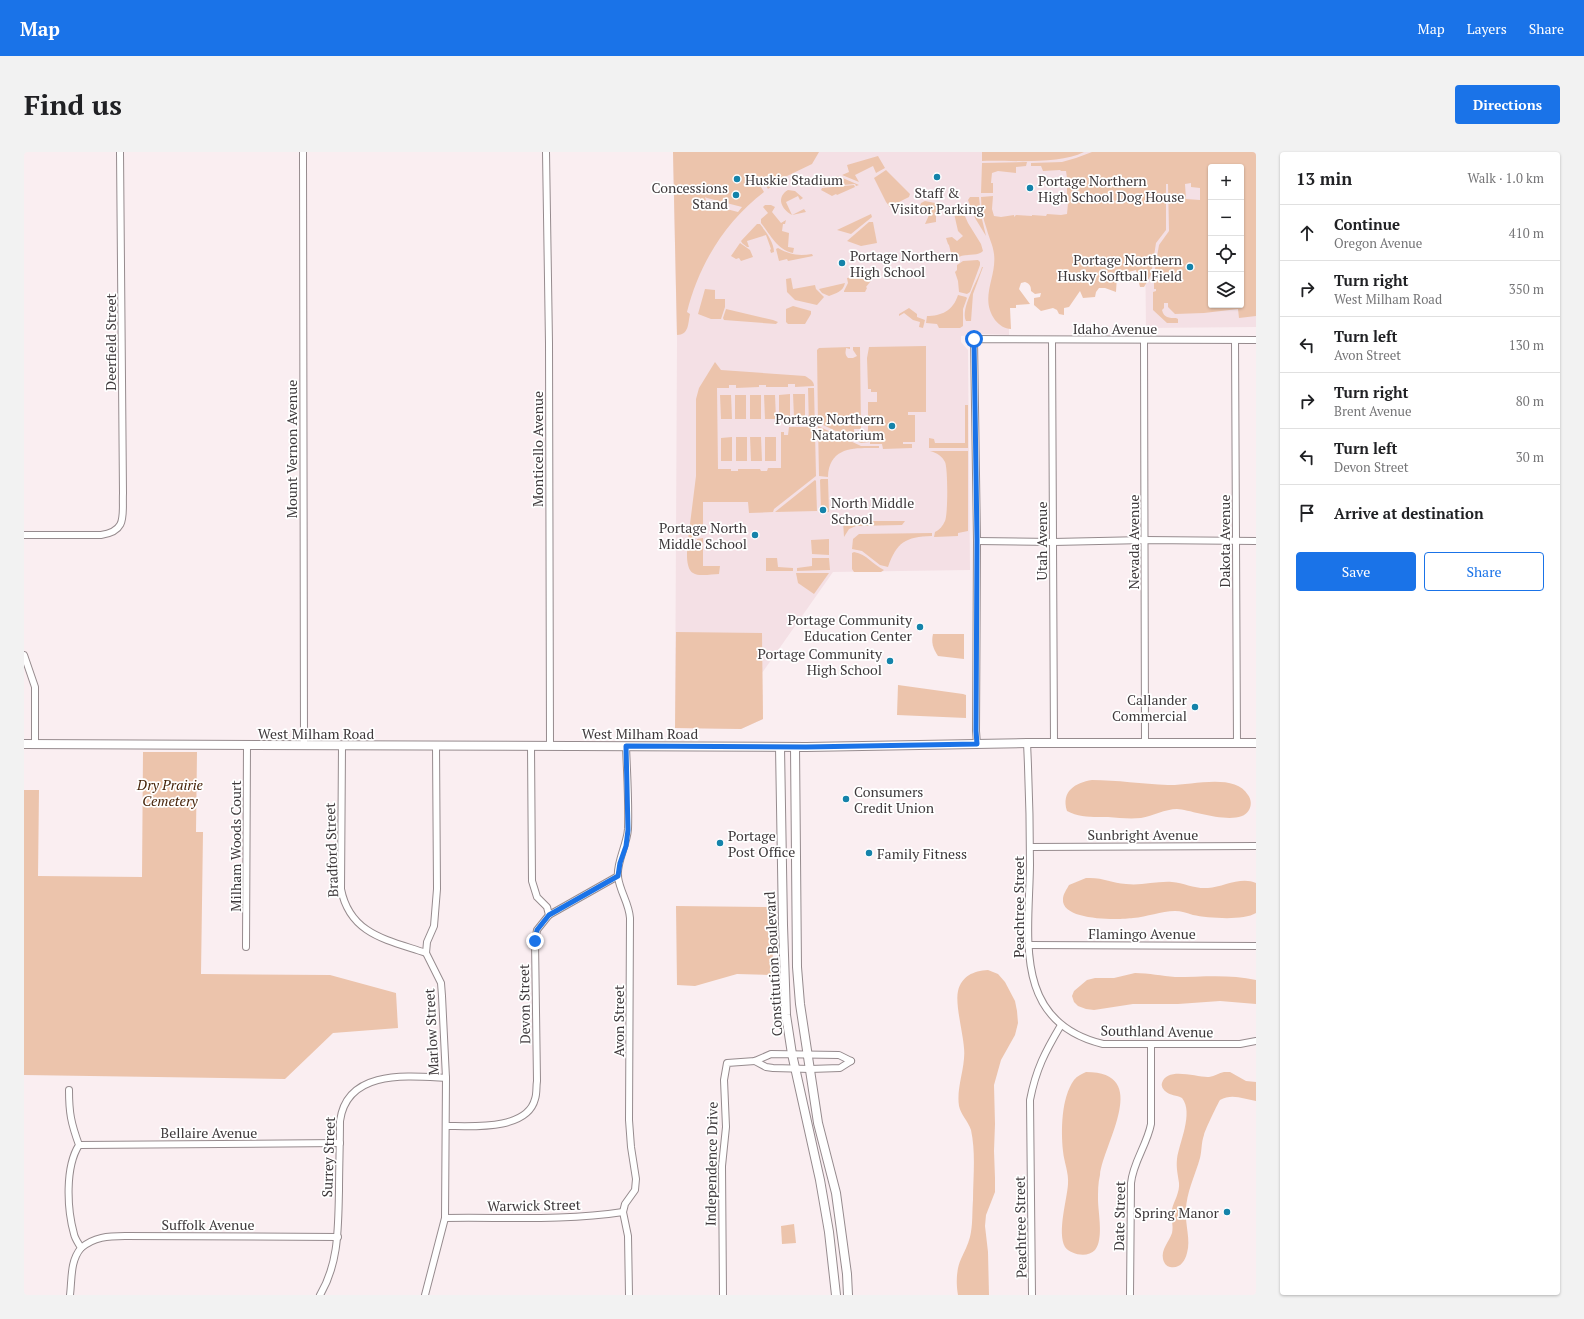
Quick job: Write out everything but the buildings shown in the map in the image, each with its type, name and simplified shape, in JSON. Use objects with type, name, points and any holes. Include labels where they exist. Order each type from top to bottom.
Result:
[{"type":"street","name":"Deerfield Street","points":[[24,535],[110,534],[117,530],[121,523],[123,493],[120,152]]},
{"type":"street","name":"Mount Vernon Avenue","points":[[303,152],[304,746]]},
{"type":"street","name":"Monticello Avenue","points":[[546,152],[549,339],[550,746]]},
{"type":"street","name":"Idaho Avenue","points":[[977,540],[974,339],[1256,340]]},
{"type":"street","name":"Utah Avenue","points":[[1052,340],[1054,743]]},
{"type":"street","name":"Nevada Avenue","points":[[1144,340],[1145,744]]},
{"type":"street","name":"Dakota Avenue","points":[[1235,340],[1237,742]]},
{"type":"street","points":[[977,744],[977,540],[1054,542],[1145,540],[1256,541]]},
{"type":"street","points":[[24,655],[35,687],[35,744]]},
{"type":"street","name":"West Milham Road","points":[[24,744],[795,747],[1028,743],[1256,743]]},
{"type":"street","name":"Peachtree Street","points":[[1028,743],[1030,847],[1029,958],[1035,986],[1051,1016],[1061,1025],[1035,1075],[1030,1100],[1032,1295]]},
{"type":"street","name":"Milham Woods Court","points":[[246,947],[247,746]]},
{"type":"street","name":"Bradford Street","points":[[342,746],[341,889],[344,902],[350,913],[365,929],[379,937],[426,953]]},
{"type":"street","points":[[426,953],[427,942],[434,926],[437,889],[436,746]]},
{"type":"street","points":[[531,746],[532,881],[537,897],[547,907],[549,915],[618,876],[620,863],[626,846],[628,830],[626,746]]},
{"type":"street","name":"Constitution Boulevard","points":[[780,747],[786,1014],[795,1069],[820,1180],[829,1232],[836,1295]]},
{"type":"street","name":"Constitution Boulevard","points":[[795,747],[797,968],[800,1004],[818,1123],[836,1194],[847,1274],[848,1295]]},
{"type":"street","name":"Sunbright Avenue","points":[[1030,847],[1256,846]]},
{"type":"street","name":"Avon Street","points":[[618,876],[630,908],[629,1120],[636,1179],[635,1190],[625,1204],[623,1212]]},
{"type":"street","name":"Devon Street","points":[[446,1126],[499,1125],[509,1122],[525,1113],[535,1100],[537,1081],[535,941],[537,930],[549,915]]},
{"type":"street","name":"Flamingo Avenue","points":[[1029,945],[1256,946]]},
{"type":"street","name":"Marlow Street","points":[[424,1295],[444,1218],[446,1126],[446,1078],[441,982],[426,953]]},
{"type":"street","name":"Southland Avenue","points":[[1061,1025],[1087,1040],[1103,1044],[1240,1044],[1256,1041]]},
{"type":"street","name":"Date Street","points":[[1130,1295],[1131,1183],[1132,1173],[1149,1135],[1151,1124],[1151,1045]]},
{"type":"street","name":"Independence Drive","points":[[723,1295],[722,1166],[726,1127],[724,1080],[727,1063],[755,1061],[771,1054],[839,1055],[851,1061],[840,1068],[795,1069],[766,1067],[755,1061]]},
{"type":"street","name":"Surrey Street","points":[[320,1295],[326,1285],[331,1270],[338,1237],[341,1112],[346,1102],[360,1087],[389,1077],[446,1078]]},
{"type":"street","points":[[69,1090],[69,1111],[71,1124],[79,1145],[72,1157],[69,1175],[69,1198],[74,1236],[81,1248],[75,1256],[70,1295]]},
{"type":"street","name":"Bellaire Avenue","points":[[79,1145],[340,1143]]},
{"type":"street","points":[[623,1212],[628,1236],[629,1295]]},
{"type":"street","name":"Warwick Street","points":[[444,1218],[601,1216],[623,1212]]},
{"type":"street","name":"Suffolk Avenue","points":[[81,1248],[88,1242],[96,1239],[119,1236],[338,1237]]},
{"type":"shaded area","points":[[673,152],[1256,152],[1256,327],[1146,328],[1145,238],[1008,239],[1009,335],[982,334],[961,336],[961,342],[968,350],[970,570],[833,572],[762,673],[763,719],[741,729],[675,728],[677,341]]},
{"type":"green space","points":[[673,152],[819,152],[812,164],[785,177],[768,189],[765,184],[761,187],[764,192],[737,217],[726,230],[706,261],[692,294],[687,312],[690,314],[686,331],[677,335]],"holes":[[[705,197],[742,207],[738,212],[707,204]]]},
{"type":"green space","points":[[982,152],[1084,152],[1061,159],[982,161]]},
{"type":"green space","points":[[1092,152],[1256,152],[1256,316],[1239,318],[1238,309],[1204,313],[1175,314],[1168,307],[1168,303],[1164,303],[1164,308],[1162,310],[1164,315],[1178,319],[1178,323],[1167,323],[1153,310],[1153,292],[1156,291],[1156,289],[1154,289],[1154,275],[1159,245],[1169,231],[1168,184],[1166,184],[1166,230],[1156,243],[1151,275],[1144,287],[1140,287],[1136,270],[1117,275],[1116,292],[1105,288],[1099,288],[1095,297],[1083,298],[1080,291],[1069,307],[1064,308],[1064,315],[1059,314],[1057,310],[1053,308],[1041,311],[1034,305],[1034,298],[1040,297],[1041,293],[1035,294],[1031,291],[1028,284],[1025,282],[1021,283],[1019,289],[1030,304],[1016,305],[1016,308],[1010,308],[1011,329],[998,324],[990,312],[988,296],[993,271],[994,254],[983,218],[981,197],[993,196],[992,209],[994,216],[1001,217],[1014,215],[1014,217],[1016,215],[1046,216],[1047,214],[1067,214],[1068,203],[1066,171],[1043,171],[1041,166],[1031,166],[1031,163],[1062,162]],"holes":[[[1191,183],[1191,187],[1200,188],[1200,200],[1186,199],[1185,184]]]},
{"type":"green space","points":[[878,156],[885,168],[876,173],[873,166],[855,175],[859,182],[842,175],[849,172],[847,165]]},
{"type":"green space","points":[[1027,162],[1026,166],[1016,167],[1016,173],[998,171],[992,173],[991,183],[993,183],[993,193],[981,193],[982,163]]},
{"type":"green space","points":[[886,170],[910,194],[909,197],[899,202],[893,211],[886,202],[874,178]]},
{"type":"green space","points":[[838,176],[859,185],[856,186],[855,184],[820,187],[821,183],[825,180]]},
{"type":"green space","points":[[854,185],[855,187],[832,196],[821,190],[822,188]]},
{"type":"green space","points":[[788,190],[795,191],[803,198],[800,200],[798,196],[786,202],[792,215],[785,210],[781,203],[782,196]]},
{"type":"green space","points":[[970,197],[979,197],[981,215],[986,236],[975,218],[968,200]]},
{"type":"green space","points":[[925,201],[940,204],[936,215],[936,222],[925,224],[929,215],[919,210],[921,203]]},
{"type":"green space","points":[[765,205],[775,207],[772,212],[781,223],[786,220],[785,224],[783,224],[782,231],[789,233],[788,247],[794,248],[793,253],[778,245],[761,223],[761,219],[768,213],[763,207]]},
{"type":"green space","points":[[961,207],[968,223],[981,244],[983,251],[977,254],[961,256],[953,261],[946,238],[952,237],[957,241],[963,236],[958,231],[953,209]]},
{"type":"green space","points":[[804,209],[806,212],[792,215]]},
{"type":"green space","points":[[871,214],[872,217],[851,234],[837,230]]},
{"type":"green space","points":[[869,222],[873,222],[877,243],[861,246],[847,241]]},
{"type":"green space","points":[[757,224],[760,224],[769,237],[774,248],[774,252],[771,253],[766,235],[747,241],[749,247],[742,243],[741,241]]},
{"type":"green space","points":[[740,243],[750,250],[753,257],[741,261],[739,258],[736,259],[731,256]]},
{"type":"green space","points":[[778,248],[791,254],[812,254],[813,256],[788,261],[787,259],[779,261],[776,249]]},
{"type":"green space","points":[[978,260],[980,265],[970,292],[967,294],[959,292],[955,272],[957,270],[957,265],[963,261]]},
{"type":"green space","points":[[982,267],[973,294],[971,321],[966,321],[965,309],[967,302]]},
{"type":"green space","points":[[878,272],[866,287],[865,292],[844,292],[848,283],[847,278]]},
{"type":"green space","points":[[791,278],[793,289],[815,285],[816,289],[824,297],[817,305],[795,300],[787,292],[786,279]]},
{"type":"green space","points":[[845,283],[841,290],[829,296],[822,293],[819,289]]},
{"type":"green space","points":[[705,289],[715,290],[715,299],[725,299],[725,307],[721,319],[711,319],[698,314]]},
{"type":"green space","points":[[958,295],[967,298],[963,309],[963,326],[960,328],[939,328],[937,324],[926,323],[927,316],[942,314],[950,309]]},
{"type":"green space","points":[[793,306],[811,311],[811,314],[805,324],[788,324],[786,322],[786,309]]},
{"type":"green space","points":[[909,308],[917,314],[917,317],[925,320],[923,328],[919,327],[920,322],[913,320],[904,313],[899,316],[899,314]]},
{"type":"green space","points":[[726,309],[778,322],[776,324],[724,320],[723,318]]},
{"type":"green space","points":[[926,346],[926,412],[908,412],[908,415],[915,415],[915,442],[903,442],[903,444],[912,444],[912,448],[883,449],[882,444],[870,444],[870,442],[861,443],[821,424],[818,424],[817,350],[819,348],[850,347],[850,349],[846,348],[846,354],[848,358],[853,358],[857,356],[853,350],[853,347],[860,347],[861,429],[854,429],[854,437],[862,438],[863,442],[867,442],[868,402],[877,402],[877,392],[871,392],[871,389],[868,389],[867,358],[869,347]]},
{"type":"green space","points":[[715,362],[721,370],[805,376],[814,384],[814,386],[795,387],[795,384],[788,384],[788,387],[766,387],[766,385],[759,385],[759,387],[736,388],[736,385],[729,385],[729,388],[717,388],[718,469],[731,469],[731,471],[738,471],[738,469],[760,469],[761,471],[767,471],[768,468],[781,468],[781,432],[784,432],[784,435],[788,435],[789,427],[809,427],[808,388],[814,388],[816,476],[774,509],[773,512],[749,513],[748,502],[703,502],[703,532],[694,532],[694,540],[688,540],[696,476],[696,399],[699,388]]},
{"type":"green space","points":[[790,394],[790,418],[779,418],[779,395]]},
{"type":"green space","points":[[793,394],[805,394],[805,418],[794,418]]},
{"type":"green space","points":[[720,395],[731,395],[732,419],[721,419]]},
{"type":"green space","points":[[735,395],[746,395],[746,419],[735,419]]},
{"type":"green space","points":[[750,395],[761,395],[761,419],[750,419]]},
{"type":"green space","points":[[764,395],[775,395],[776,419],[765,419]]},
{"type":"green space","points":[[965,405],[968,405],[968,448],[929,448],[929,438],[934,439],[935,443],[965,443]]},
{"type":"green space","points":[[818,426],[861,446],[879,446],[879,448],[846,450],[833,459],[828,477],[819,476]]},
{"type":"green space","points":[[732,437],[732,461],[721,461],[721,438]]},
{"type":"green space","points":[[736,437],[747,437],[747,461],[736,461]]},
{"type":"green space","points":[[750,437],[761,437],[762,461],[751,461]]},
{"type":"green space","points":[[765,437],[776,437],[776,461],[765,461]]},
{"type":"green space","points":[[930,451],[968,451],[968,531],[958,533],[958,536],[934,537],[935,532],[942,526],[946,517],[947,482],[945,462],[939,455]]},
{"type":"green space","points":[[821,479],[828,479],[829,512],[821,512]]},
{"type":"green space","points":[[815,480],[817,511],[775,512]]},
{"type":"green space","points":[[843,521],[905,521],[902,525],[856,526],[849,529],[844,537]]},
{"type":"green space","points":[[932,533],[932,536],[915,538],[903,542],[895,552],[888,567],[880,565],[862,551],[852,549],[853,539],[859,534]]},
{"type":"green space","points":[[703,538],[703,566],[720,566],[719,574],[702,575],[690,571],[687,558],[688,542],[697,541],[697,539]]},
{"type":"green space","points":[[829,539],[829,555],[812,554],[811,540]]},
{"type":"green space","points":[[854,552],[863,555],[884,570],[881,572],[854,572],[852,569],[852,553]]},
{"type":"green space","points":[[766,558],[777,558],[778,567],[793,568],[793,571],[766,571]]},
{"type":"green space","points":[[812,558],[829,558],[830,570],[797,571],[797,568],[812,566]]},
{"type":"green space","points":[[796,573],[829,573],[814,594],[798,583]]},
{"type":"green space","points":[[676,632],[762,633],[763,719],[741,729],[675,728]]},
{"type":"green space","points":[[933,634],[964,634],[964,659],[938,656],[933,645]]},
{"type":"green space","points":[[898,685],[966,695],[966,718],[897,715]]},
{"type":"green space","name":"Dry Prairie Cemetery","points":[[143,752],[197,752],[196,832],[203,832],[201,974],[330,975],[396,993],[398,1028],[333,1033],[285,1079],[24,1075],[24,790],[39,790],[38,876],[142,877]]},
{"type":"green space","points":[[1092,780],[1168,785],[1223,782],[1242,788],[1249,797],[1251,806],[1244,815],[1236,818],[1215,817],[1177,809],[1168,810],[1141,818],[1087,817],[1067,811],[1066,798],[1071,789],[1080,783]]},
{"type":"green space","points":[[1086,878],[1097,878],[1132,884],[1172,882],[1203,888],[1238,881],[1250,881],[1256,883],[1256,913],[1243,917],[1216,918],[1175,911],[1126,919],[1092,918],[1071,912],[1065,906],[1063,899],[1064,893],[1069,885]]},
{"type":"green space","points":[[676,906],[772,907],[773,975],[737,974],[695,986],[677,985]]},
{"type":"green space","points":[[988,970],[998,974],[1005,982],[1015,1001],[1018,1023],[1015,1035],[1001,1060],[994,1085],[995,1192],[986,1215],[985,1226],[988,1252],[989,1295],[958,1295],[957,1272],[972,1228],[974,1165],[973,1139],[971,1130],[961,1112],[958,1099],[964,1055],[957,997],[960,986],[965,978],[973,973]]},
{"type":"green space","points":[[1135,973],[1175,977],[1226,976],[1256,980],[1256,1004],[1220,1001],[1178,1004],[1133,1004],[1094,1010],[1078,1006],[1074,1002],[1072,996],[1074,991],[1087,980],[1095,978],[1114,978]]},
{"type":"green space","points":[[1086,1072],[1106,1075],[1117,1083],[1120,1096],[1119,1111],[1115,1128],[1103,1161],[1099,1181],[1098,1199],[1100,1233],[1098,1245],[1095,1250],[1084,1255],[1075,1254],[1068,1250],[1063,1241],[1062,1225],[1068,1180],[1062,1134],[1064,1105],[1070,1087],[1075,1079]]},
{"type":"green space","points":[[1224,1072],[1230,1072],[1246,1081],[1256,1082],[1256,1101],[1234,1097],[1220,1100],[1205,1132],[1202,1141],[1200,1158],[1187,1198],[1187,1253],[1182,1264],[1177,1267],[1170,1267],[1167,1266],[1163,1259],[1163,1252],[1172,1233],[1172,1212],[1179,1186],[1177,1159],[1185,1128],[1187,1112],[1182,1098],[1167,1093],[1162,1087],[1162,1083],[1165,1078],[1170,1075],[1183,1074],[1209,1077]]},
{"type":"green space","points":[[794,1224],[796,1243],[782,1244],[781,1226]]},
{"type":"place","name":"Staff & Visitor Parking","points":[[937,177]]},
{"type":"place","name":"Huskie Stadium","points":[[737,179]]},
{"type":"place","name":"Portage Northern High School Dog House","points":[[1030,188]]},
{"type":"place","name":"Concessions Stand","points":[[736,195]]},
{"type":"place","name":"Portage Northern High School","points":[[842,263]]},
{"type":"place","name":"Portage Northern Husky Softball Field","points":[[1190,267]]},
{"type":"place","name":"Portage Northern Natatorium","points":[[892,426]]},
{"type":"place","name":"North Middle School","points":[[823,510]]},
{"type":"place","name":"Portage North Middle School","points":[[755,535]]},
{"type":"place","name":"Portage Community Education Center","points":[[920,627]]},
{"type":"place","name":"Portage Community High School","points":[[890,661]]},
{"type":"place","name":"Callander Commercial","points":[[1195,707]]},
{"type":"place","name":"Consumers Credit Union","points":[[846,799]]},
{"type":"place","name":"Portage Post Office","points":[[720,843]]},
{"type":"place","name":"Family Fitness","points":[[869,853]]},
{"type":"place","name":"Spring Manor","points":[[1227,1212]]},
{"type":"route","points":[[535,941],[537,930],[549,915],[618,876],[620,863],[626,846],[628,830],[626,746],[806,747],[977,744],[977,540],[974,339]]}]
